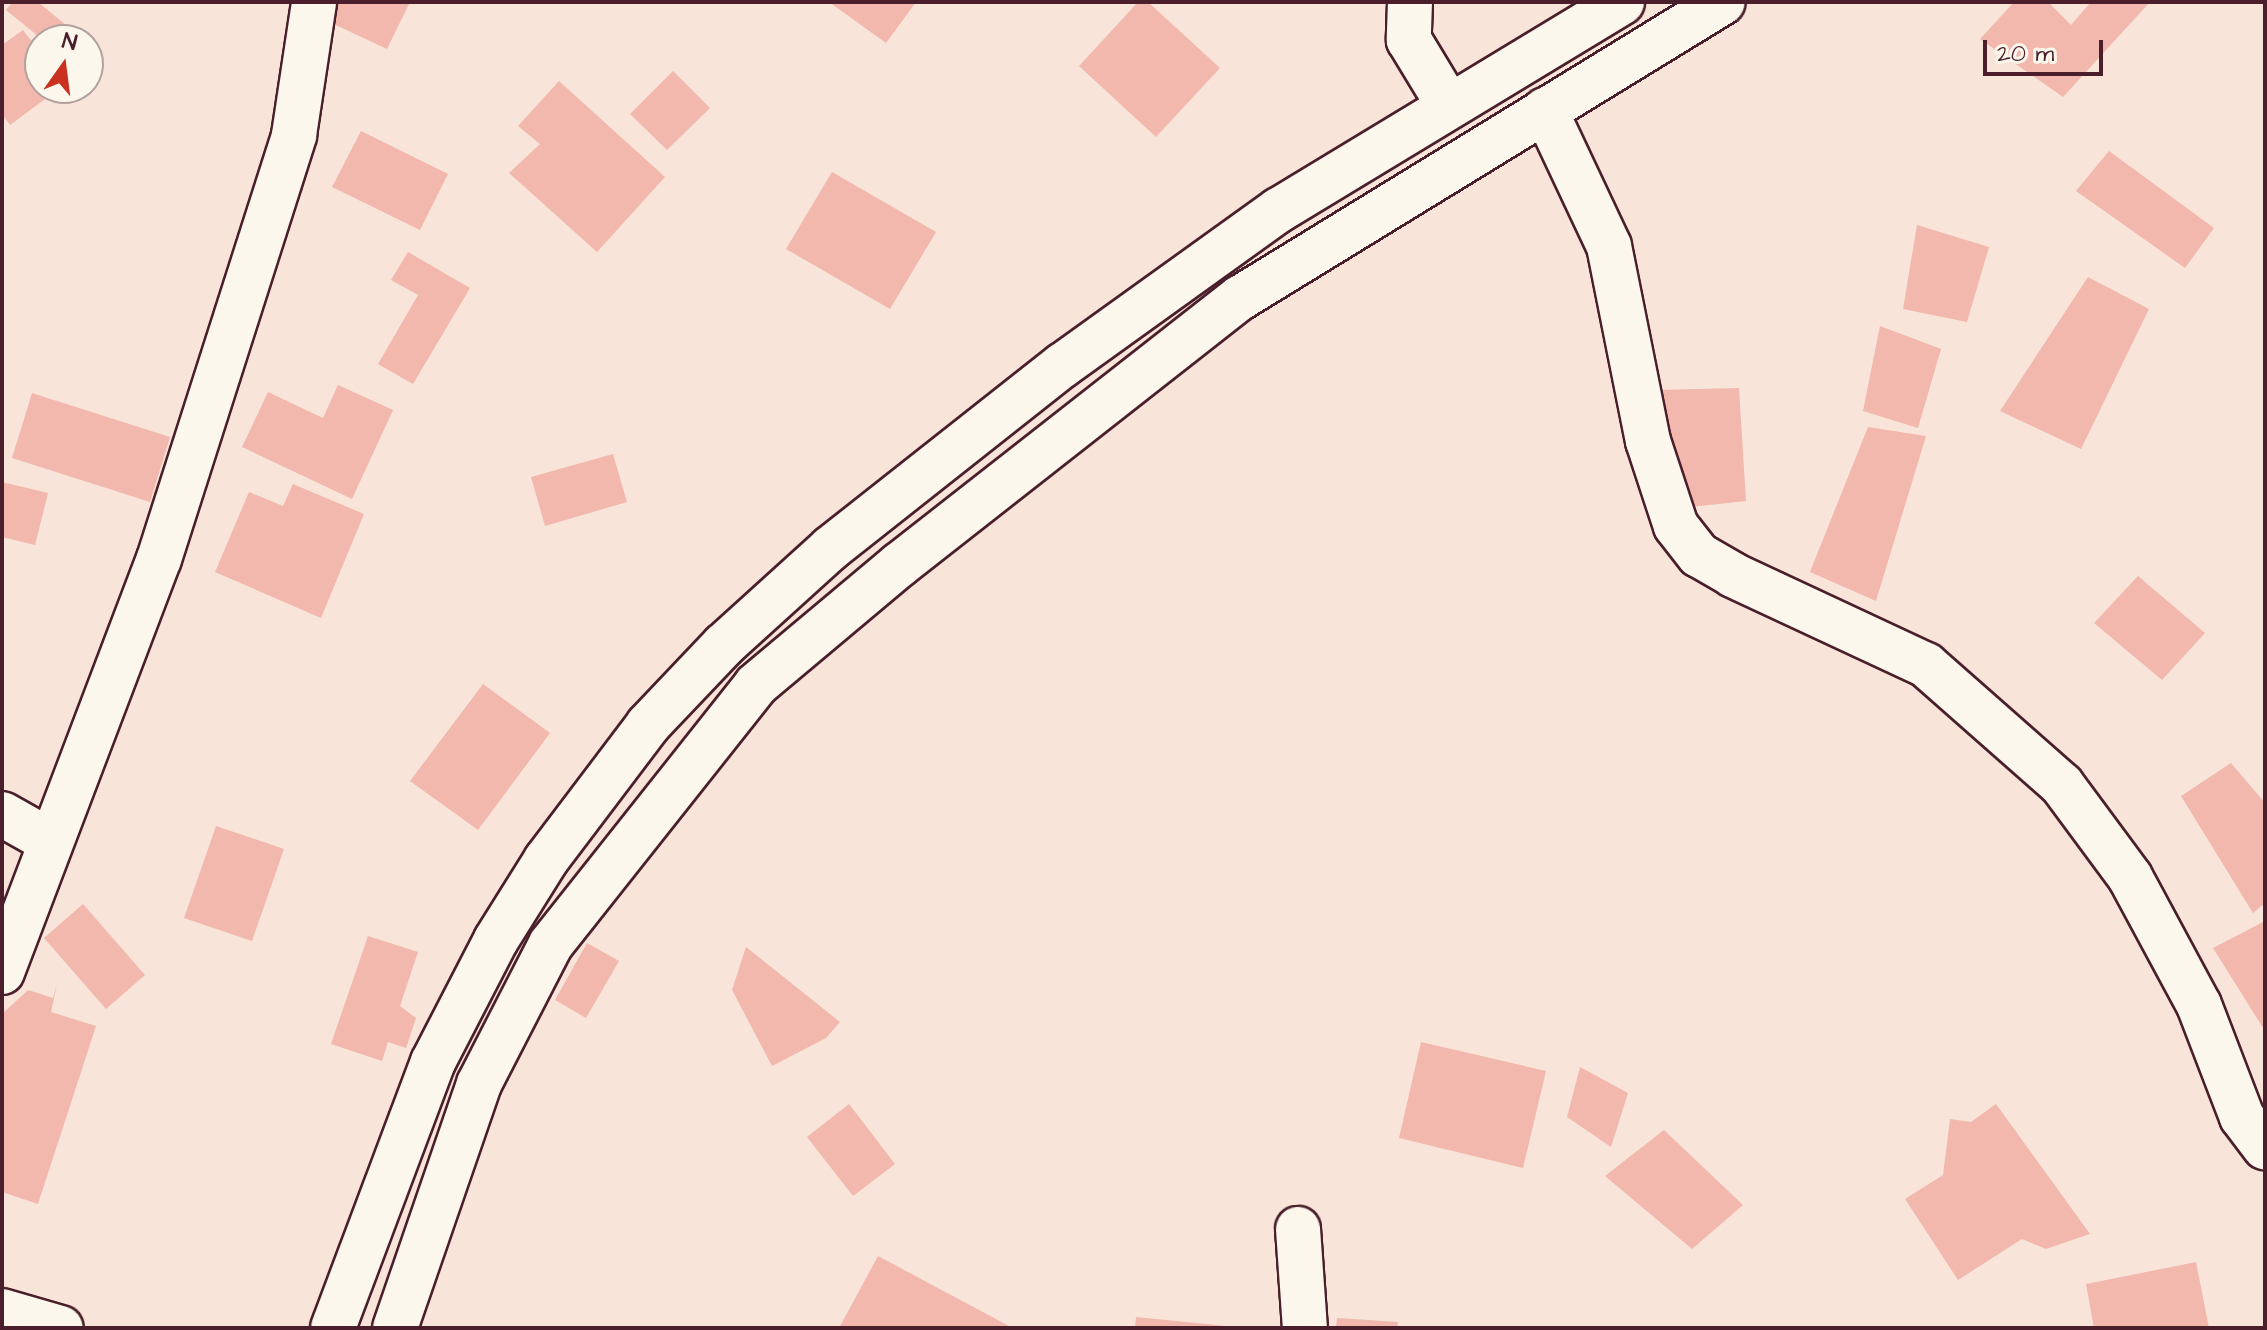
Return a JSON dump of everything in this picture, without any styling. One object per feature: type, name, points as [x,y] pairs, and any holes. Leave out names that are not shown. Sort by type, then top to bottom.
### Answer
[{"type":"street","points":[[1410,2],[1409,40],[1449,106]]},
{"type":"street","points":[[333,1328],[433,1062],[496,940],[546,860],[648,725],[724,645],[831,548],[1063,365],[1279,210],[1622,2]]},
{"type":"street","points":[[395,1328],[479,1084],[551,944],[756,685],[899,565],[1240,298],[1723,2]]},
{"type":"street","points":[[2,972],[159,559],[294,135],[310,5]]},
{"type":"street","points":[[1545,110],[1609,246],[1648,441],[1676,526],[1699,555],[1733,575],[1926,665],[2062,785],[2130,877],[2199,1005],[2242,1117],[2265,1147]]},
{"type":"street","points":[[2,814],[50,841]]},
{"type":"street","points":[[1298,1229],[1305,1328]]},
{"type":"street","points":[[2,1311],[61,1328]]},
{"type":"building","points":[[13,2],[38,2],[65,24],[24,25],[6,10]]},
{"type":"building","points":[[333,2],[410,2],[387,49],[325,20]]},
{"type":"building","points":[[829,2],[916,2],[886,43]]},
{"type":"building","points":[[1138,2],[1148,2],[1220,68],[1156,137],[1079,66]]},
{"type":"building","points":[[2014,2],[2048,2],[2071,25],[2091,2],[2150,2],[2063,97],[1980,39]]},
{"type":"building","points":[[24,31],[24,104],[38,104],[10,125],[2,114],[2,45]]},
{"type":"building","points":[[673,71],[710,108],[667,150],[630,114]]},
{"type":"building","points":[[559,81],[665,177],[597,252],[509,173],[540,144],[518,126]]},
{"type":"building","points":[[361,131],[448,174],[420,230],[332,187]]},
{"type":"building","points":[[2109,151],[2214,228],[2185,268],[2076,191]]},
{"type":"building","points":[[832,172],[936,232],[890,309],[786,249]]},
{"type":"building","points":[[1917,225],[1989,247],[1967,322],[1903,309]]},
{"type":"building","points":[[408,252],[470,288],[413,384],[378,364],[418,295],[391,280]]},
{"type":"building","points":[[2088,277],[2149,309],[2081,449],[2000,411]]},
{"type":"building","points":[[1880,326],[1941,349],[1918,428],[1863,411]]},
{"type":"building","points":[[338,385],[393,410],[352,499],[242,447],[268,392],[323,418]]},
{"type":"building","points":[[1739,388],[1746,501],[1681,508],[1677,454],[1663,453],[1657,390]]},
{"type":"building","points":[[32,393],[170,437],[150,502],[12,458]]},
{"type":"building","points":[[1868,427],[1926,436],[1876,601],[1810,572]]},
{"type":"building","points":[[613,454],[627,502],[545,526],[531,477]]},
{"type":"building","points":[[2,482],[48,493],[35,545],[2,537]]},
{"type":"building","points":[[293,484],[364,514],[321,618],[215,572],[249,492],[283,506]]},
{"type":"building","points":[[2138,576],[2205,633],[2162,680],[2094,623]]},
{"type":"building","points":[[483,684],[550,733],[478,830],[410,781]]},
{"type":"building","points":[[2231,763],[2265,803],[2265,903],[2253,913],[2181,796]]},
{"type":"building","points":[[216,826],[284,849],[252,941],[184,918]]},
{"type":"building","points":[[83,904],[145,975],[106,1009],[44,938]]},
{"type":"building","points":[[2265,921],[2265,1031],[2213,948]]},
{"type":"building","points":[[368,936],[418,952],[400,1006],[416,1018],[406,1048],[388,1042],[382,1061],[331,1044]]},
{"type":"building","points":[[587,943],[619,961],[586,1018],[555,1000]]},
{"type":"building","points":[[746,947],[840,1022],[826,1038],[772,1066],[732,990]]},
{"type":"building","points":[[57,984],[51,1012],[96,1026],[38,1204],[2,1192],[2,1014],[28,990],[53,998]]},
{"type":"building","points":[[1421,1042],[1546,1071],[1523,1168],[1399,1138]]},
{"type":"building","points":[[1580,1067],[1628,1093],[1611,1147],[1567,1117]]},
{"type":"building","points":[[849,1104],[895,1164],[853,1196],[807,1137]]},
{"type":"building","points":[[1996,1104],[2090,1234],[2046,1249],[2022,1239],[1958,1280],[1905,1199],[1943,1175],[1950,1119],[1971,1122]]},
{"type":"building","points":[[1664,1130],[1743,1205],[1692,1249],[1605,1176]]},
{"type":"building","points":[[878,1256],[1009,1326],[1008,1328],[839,1328]]},
{"type":"building","points":[[2196,1262],[2209,1328],[2094,1328],[2086,1284]]},
{"type":"building","points":[[1136,1317],[1226,1326],[1226,1328],[1135,1328]]},
{"type":"building","points":[[1337,1318],[1398,1322],[1397,1328],[1336,1328]]}]
